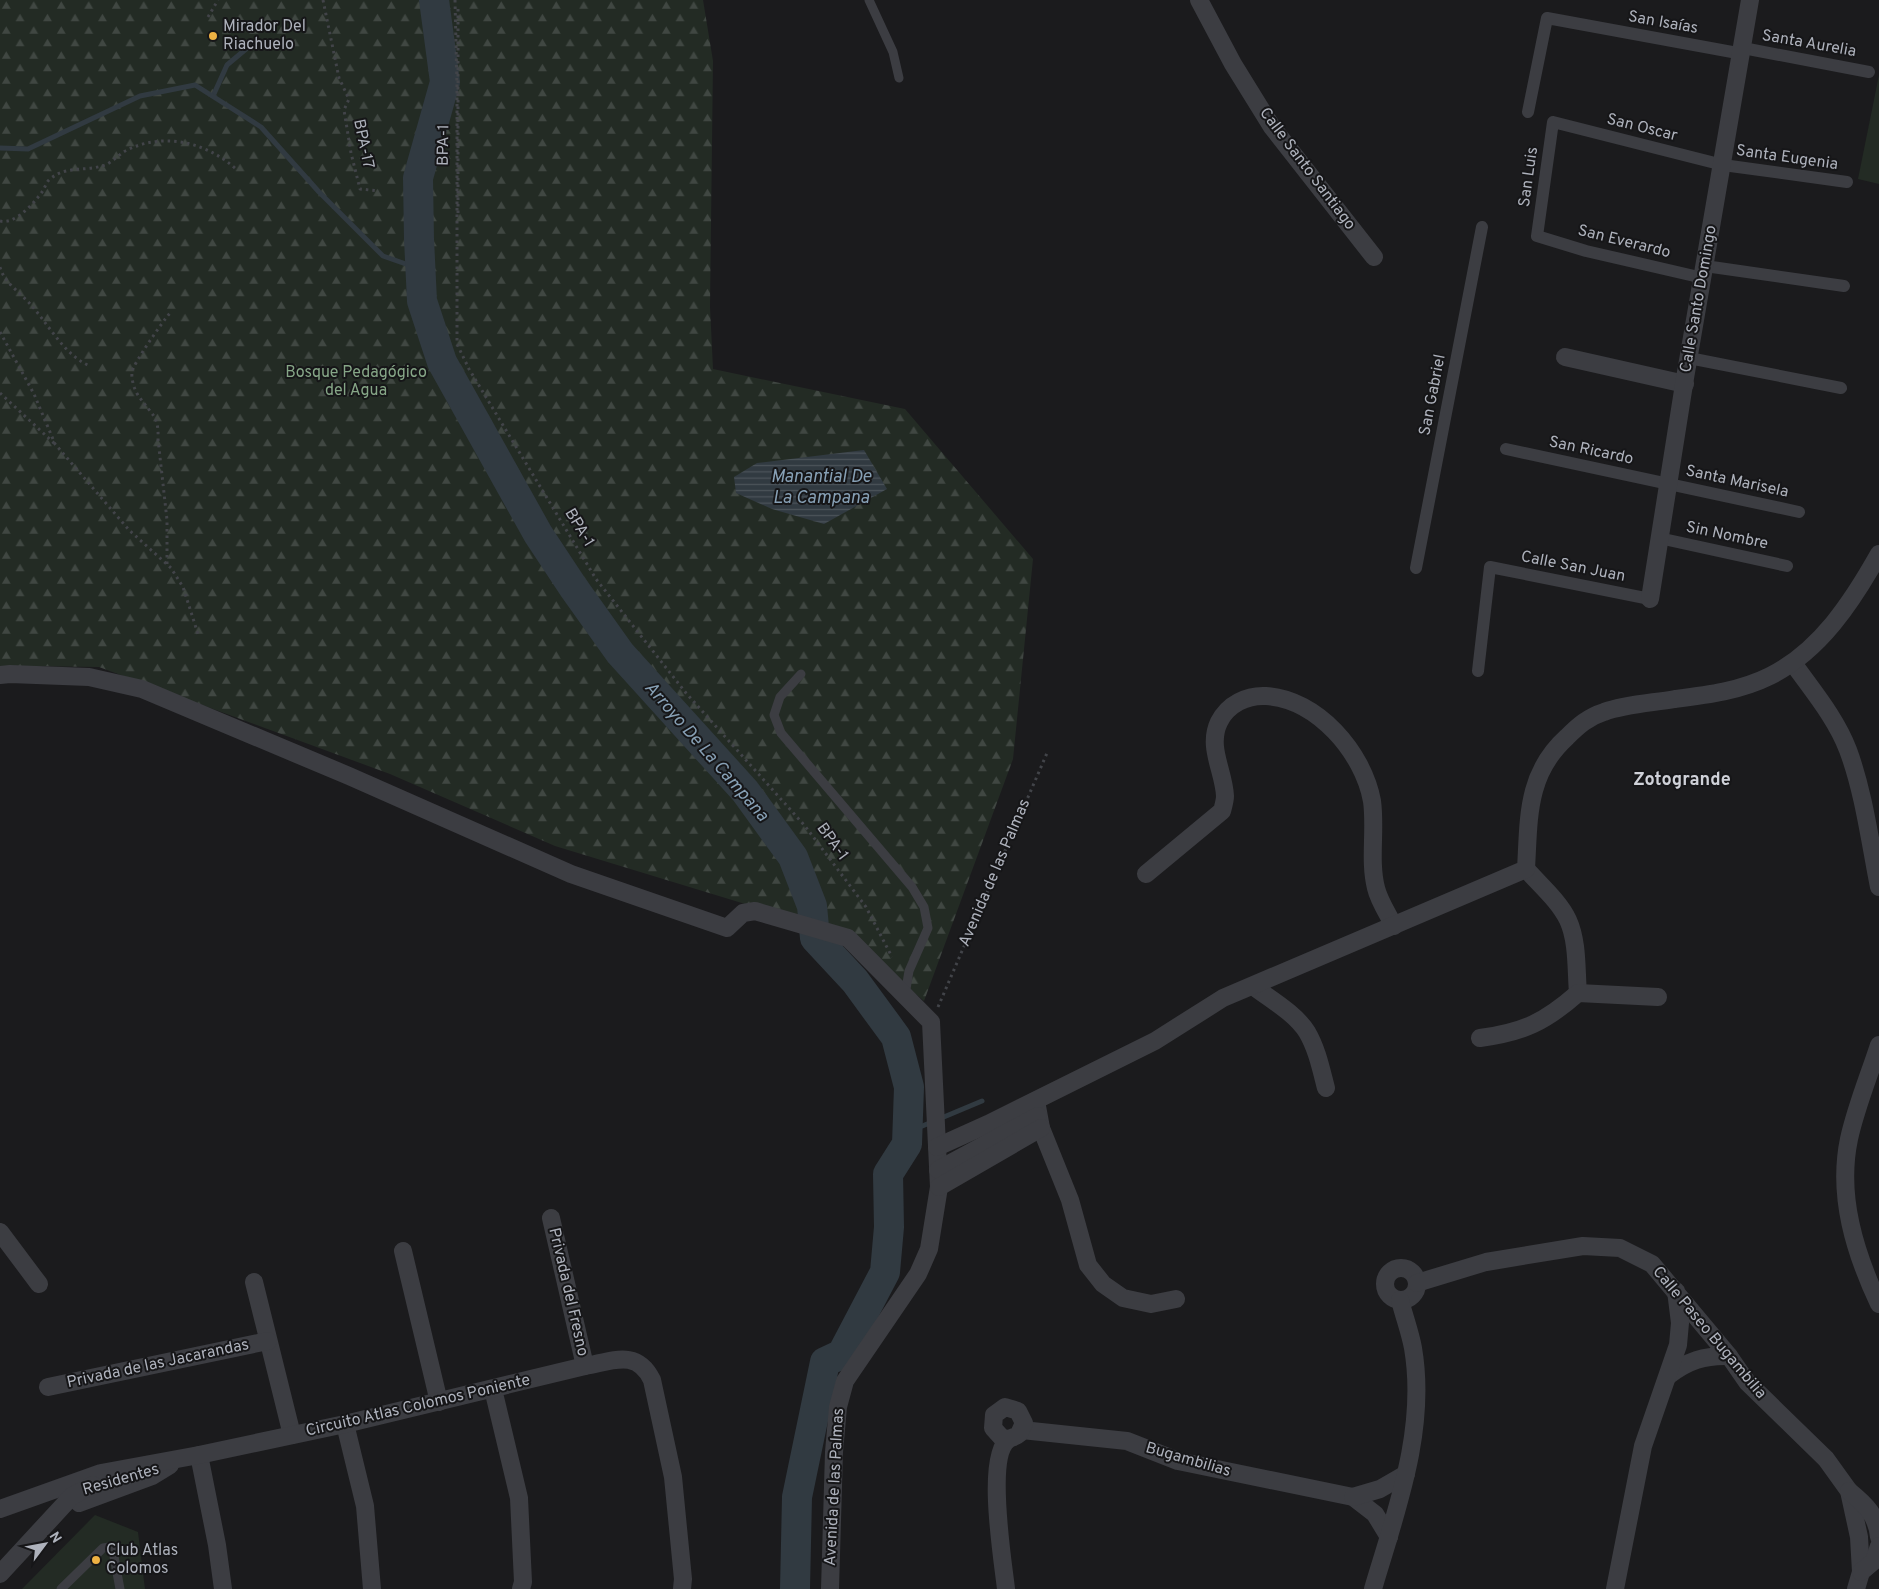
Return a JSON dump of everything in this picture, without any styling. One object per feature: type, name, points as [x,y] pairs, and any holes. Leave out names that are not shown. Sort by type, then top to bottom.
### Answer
[{"type":"street","name":"Calle Santo Santiago","points":[[1199,0],[1233,64],[1272,127],[1374,257]]},
{"type":"street","name":"Calle Santo Domingo","points":[[1650,599],[1684,384],[1743,51],[1750,0]]},
{"type":"street","name":"San Isaías","points":[[1528,112],[1547,18],[1743,51]]},
{"type":"street","name":"Santa Aurelia","points":[[1743,51],[1869,72]]},
{"type":"street","name":"San Oscar","points":[[1553,122],[1723,165]]},
{"type":"street","name":"San Luis","points":[[1537,236],[1553,122]]},
{"type":"street","name":"Santa Eugenia","points":[[1723,165],[1847,182]]},
{"type":"street","name":"San Gabriel","points":[[1416,568],[1482,227]]},
{"type":"street","name":"San Everardo","points":[[1537,236],[1586,251],[1704,272],[1844,286]]},
{"type":"street","points":[[1565,357],[1684,384]]},
{"type":"street","points":[[1689,358],[1841,388]]},
{"type":"street","name":"San Ricardo","points":[[1506,449],[1668,484]]},
{"type":"street","name":"Santa Marisela","points":[[1668,484],[1799,512]]},
{"type":"street","name":"Sin Nombre","points":[[1660,538],[1787,566]]},
{"type":"street","points":[[1578,993],[1573,939],[1569,921],[1560,907],[1526,869],[1528,823],[1537,778],[1549,754],[1584,721],[1605,711],[1738,689],[1770,676],[1793,663],[1821,638],[1841,614],[1879,554]]},
{"type":"street","name":"Calle San Juan","points":[[1478,671],[1490,567],[1650,599]]},
{"type":"street","points":[[1793,663],[1832,720],[1848,749],[1858,786],[1879,887]]},
{"type":"street","points":[[0,675],[89,677],[142,689],[349,776],[571,874],[727,928],[743,913],[755,911],[848,938],[905,995]]},
{"type":"street","points":[[1146,874],[1222,811],[1225,797],[1214,744],[1219,722],[1232,705],[1254,696],[1280,697],[1306,709],[1330,727],[1348,747],[1364,774],[1372,802],[1372,867],[1375,882],[1394,926]]},
{"type":"street","points":[[938,1179],[1223,998],[1526,869]]},
{"type":"street","points":[[1253,986],[1306,1030],[1315,1048],[1326,1088]]},
{"type":"street","points":[[1480,1038],[1502,1035],[1532,1026],[1554,1014],[1578,993],[1658,997]]},
{"type":"street","name":"Avenida de las Palmas","points":[[830,1589],[834,1452],[838,1407],[845,1381],[918,1274],[929,1249],[938,1179],[931,1022],[905,995]]},
{"type":"street","points":[[1879,1045],[1849,1139],[1845,1172],[1849,1223],[1864,1273],[1879,1304]]},
{"type":"street","points":[[936,1140],[1038,1115]]},
{"type":"street","points":[[1038,1115],[1070,1200],[1088,1265],[1103,1284],[1123,1298],[1151,1304],[1176,1299]]},
{"type":"street","name":"Privada del Fresno","points":[[550,1218],[585,1366]]},
{"type":"street","points":[[0,1232],[39,1284]]},
{"type":"street","name":"Calle Paseo Bugambilia","points":[[1417,1283],[1486,1262],[1582,1246],[1620,1248],[1652,1264],[1729,1356],[1747,1382],[1826,1459],[1849,1491],[1866,1505],[1875,1517],[1879,1537]]},
{"type":"street","points":[[403,1251],[439,1402]]},
{"type":"street","points":[[1373,1589],[1400,1504],[1413,1439],[1416,1396],[1413,1348],[1400,1300],[1389,1294],[1385,1282],[1392,1270],[1405,1268],[1415,1277],[1417,1283],[1412,1295],[1400,1300]]},
{"type":"street","points":[[254,1282],[292,1435]]},
{"type":"street","points":[[1615,1589],[1643,1446],[1668,1376],[1680,1334],[1676,1291]]},
{"type":"street","name":"Privada de las Jacarandas","points":[[48,1387],[268,1341]]},
{"type":"street","points":[[1668,1376],[1688,1362],[1716,1356],[1729,1356]]},
{"type":"street","name":"Circuito Atlas Colomos Poniente","points":[[199,1455],[345,1424],[585,1366],[624,1359],[637,1360],[646,1368],[652,1380],[673,1477],[683,1579],[682,1589]]},
{"type":"street","points":[[492,1389],[519,1498],[523,1582],[521,1589]]},
{"type":"street","points":[[345,1424],[365,1506],[372,1589]]},
{"type":"street","name":"Bugambilias","points":[[1006,1589],[995,1477],[1000,1455],[1015,1434],[1127,1441],[1178,1460],[1353,1497],[1375,1514],[1389,1537]]},
{"type":"street","points":[[0,1510],[101,1472],[199,1455],[217,1545],[223,1589]]},
{"type":"street","name":"Residentes","points":[[0,1573],[72,1496],[82,1489],[170,1466],[199,1455]]},
{"type":"street","name":"Bugambilias","points":[[1353,1497],[1380,1489],[1406,1474]]},
{"type":"street","points":[[0,1573],[54,1502],[72,1483]]},
{"type":"street","name":"Calle Paseo Bugambilia","points":[[1849,1491],[1860,1536],[1858,1581]]},
{"type":"street","name":"Calle Paseo Bugambilia","points":[[1858,1581],[1874,1561],[1879,1546]]},
{"type":"lane","points":[[869,0],[893,52],[899,78]]},
{"type":"lane","points":[[800,674],[780,697],[774,715],[781,733],[912,887],[924,907],[928,928],[909,971],[905,995]]},
{"type":"lane","points":[[61,1589],[103,1548],[109,1548],[113,1551],[120,1589]]},
{"type":"path","points":[[208,17],[218,0]]},
{"type":"path","name":"BPA-17","points":[[323,0],[339,78],[349,99],[344,110],[351,153],[360,189],[379,190]]},
{"type":"path","name":"BPA-1","points":[[456,0],[455,330],[457,344],[469,369],[596,579],[686,693],[805,826],[866,907],[894,959]]},
{"type":"path","points":[[0,221],[5,222],[19,215],[43,191],[48,180],[64,170],[105,165],[126,150],[150,141],[175,140],[205,149],[222,156],[236,170]]},
{"type":"path","points":[[0,267],[2,276],[32,306],[49,329],[82,363],[90,366]]},
{"type":"path","points":[[166,564],[167,520],[159,446],[159,425],[155,414],[138,396],[133,383],[132,371],[157,328],[170,312]]},
{"type":"path","points":[[0,332],[34,394],[55,444]]},
{"type":"path","points":[[0,393],[55,444],[130,530],[166,564],[183,587],[198,634]]},
{"type":"path","name":"Avenida de las Palmas","points":[[943,994],[1047,752]]},
{"type":"green space","name":"Bosque Pedagógico del Agua","points":[[0,0],[703,0],[713,61],[710,307],[713,369],[905,409],[1033,559],[1013,759],[924,1001],[847,935],[555,846],[390,774],[99,667],[27,666],[0,669]]},
{"type":"green space","points":[[1879,75],[1879,184],[1858,179]]},
{"type":"green space","name":"Club Atlas Colomos","points":[[95,1515],[138,1532],[145,1589],[22,1589]]},
{"type":"water","name":"Manantial De La Campana","points":[[864,450],[887,489],[824,524],[772,509],[736,493],[734,477],[757,463]]},
{"type":"waterway","name":"Arroyo De La Campana","points":[[434,0],[445,82],[418,178],[419,239],[422,301],[442,362],[538,534],[573,587],[620,653],[745,791],[793,857],[812,906],[815,938],[855,981],[896,1037],[909,1087],[907,1144],[888,1174],[889,1227],[885,1272],[842,1354],[825,1362],[797,1497],[795,1589]]},
{"type":"waterway","points":[[213,96],[227,65],[252,44]]},
{"type":"waterway","points":[[0,148],[28,149],[140,96],[195,85],[261,127],[319,192],[383,256],[420,269]]},
{"type":"waterway","points":[[908,1132],[982,1101]]},
{"type":"place","name":"Mirador Del Riachuelo","points":[[213,36]]},
{"type":"place","name":"Club Atlas Colomos","points":[[96,1560]]},
{"type":"district","name":"Zotogrande","points":[[1682,780]]}]
